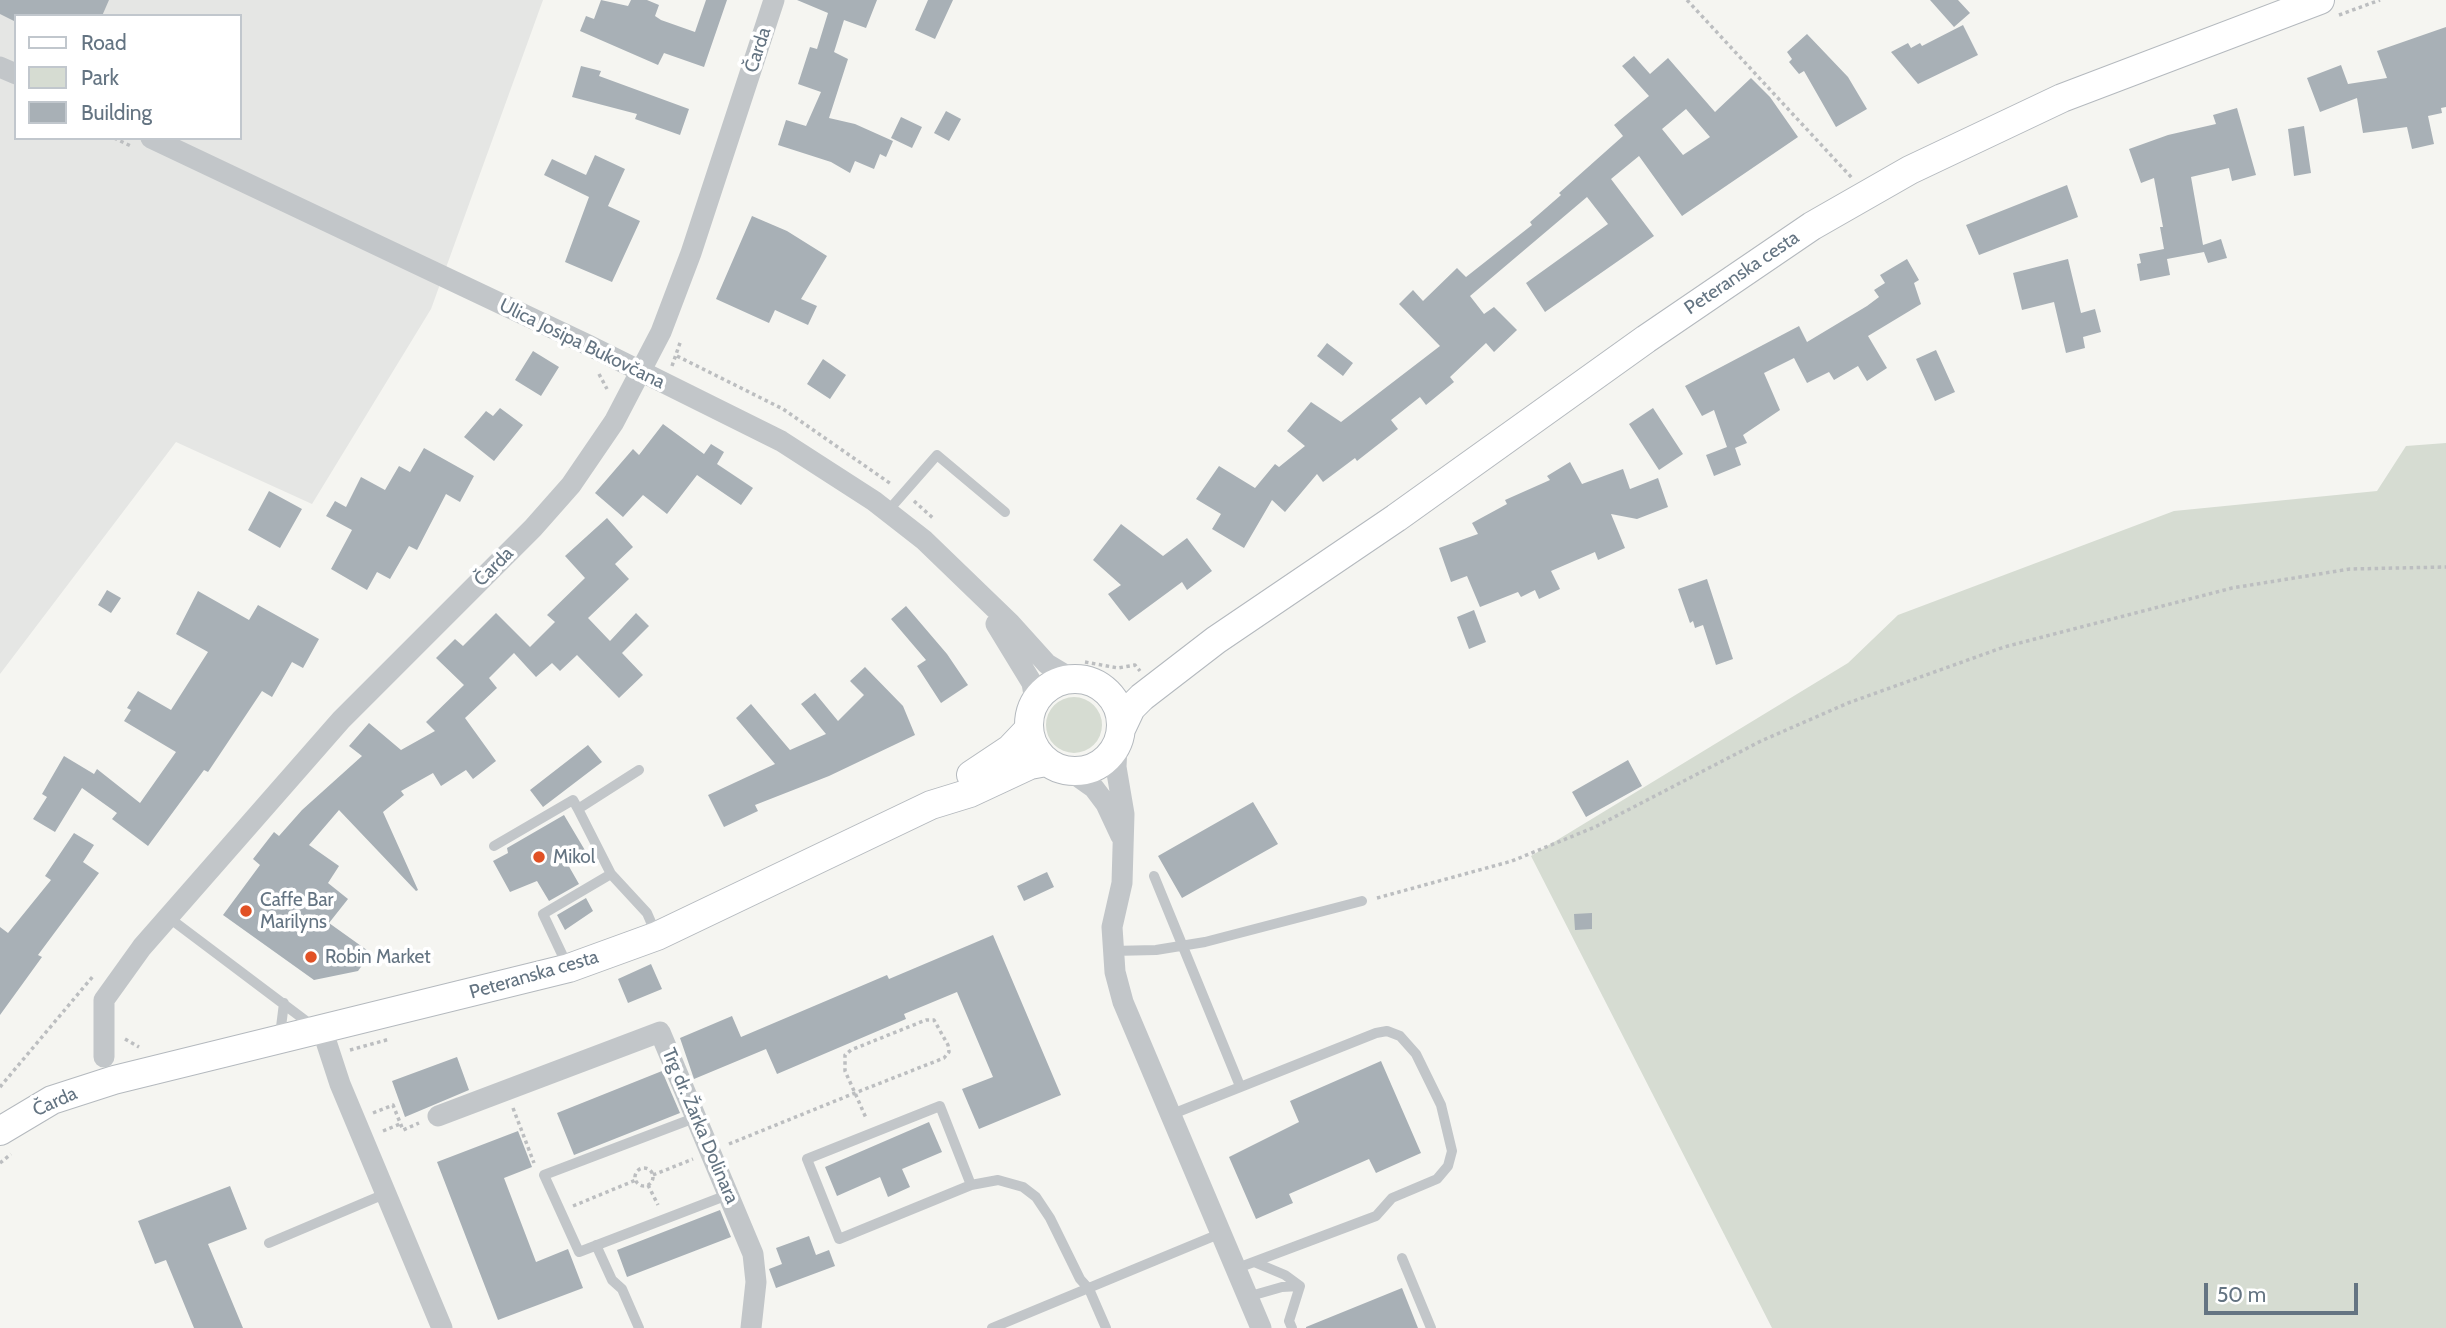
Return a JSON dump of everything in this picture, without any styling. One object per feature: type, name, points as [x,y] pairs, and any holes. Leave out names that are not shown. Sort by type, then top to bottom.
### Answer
[{"type":"main road","name":"Peteranska cesta","points":[[1119,736],[1131,708],[1216,640],[1396,518],[1745,271],[1866,194],[1958,145],[2062,98],[2320,0]]},
{"type":"main road","name":"Peteranska cesta","points":[[1084,681],[1116,684],[1143,675],[1216,640]]},
{"type":"main road","points":[[1084,681],[1115,702],[1119,736],[1097,766],[1058,767],[1032,743],[1028,729],[1035,701],[1051,686],[1084,681]]},
{"type":"main road","name":"Peteranska cesta","points":[[931,805],[995,760],[1028,729]]},
{"type":"main road","name":"Peteranska cesta","points":[[109,1068],[279,1039],[569,968],[657,936],[931,805],[970,793],[1030,765],[1058,767]]},
{"type":"main road","name":"Čarda","points":[[10,1140],[52,1100],[109,1068]]},
{"type":"street","name":"Čarda","points":[[109,1068],[104,1000],[168,917],[341,720],[533,528],[571,485],[619,413],[661,332],[691,253],[774,0]]},
{"type":"street","name":"Ulica Josipa Bukovčana","points":[[155,140],[602,351],[640,373],[781,441],[924,540],[1010,623],[1047,664],[1084,681]]},
{"type":"street","name":"Ulica Josipa Bukovčana","points":[[982,598],[1020,659],[1032,683],[1035,701]]},
{"type":"street","points":[[1119,736],[1116,767],[1124,814],[1124,841],[1122,883],[1112,927],[1112,951],[1124,1002],[1219,1234],[1244,1266],[1247,1297],[1261,1328]]},
{"type":"street","points":[[1058,767],[1094,788],[1106,804],[1124,841]]},
{"type":"street","points":[[319,1029],[442,1328]]},
{"type":"street","name":"Trg dr. Žarka Dolinara","points":[[438,1116],[660,1032],[753,1254],[756,1282],[751,1328]]},
{"type":"lane","points":[[887,512],[937,455],[1005,512]]},
{"type":"lane","points":[[578,809],[639,769]]},
{"type":"lane","points":[[494,846],[573,800],[611,874],[647,913],[657,936]]},
{"type":"lane","points":[[569,968],[543,914],[611,874]]},
{"type":"lane","points":[[1154,876],[1240,1086]]},
{"type":"lane","points":[[1112,951],[1184,946],[1362,901]]},
{"type":"lane","points":[[168,917],[319,1029]]},
{"type":"lane","points":[[279,1039],[284,1003]]},
{"type":"lane","points":[[1170,1115],[1376,1033],[1387,1031],[1400,1036],[1416,1054],[1441,1105],[1452,1143],[1444,1172],[1427,1184],[1392,1198],[1376,1216],[1244,1266]]},
{"type":"lane","points":[[971,1185],[940,1106],[807,1159],[839,1239],[971,1185],[998,1180],[1012,1182],[1036,1197],[1080,1279],[1089,1289],[1106,1328]]},
{"type":"lane","points":[[697,1117],[544,1175],[579,1252],[730,1194]]},
{"type":"lane","points":[[269,1243],[387,1193]]},
{"type":"lane","points":[[992,1328],[1219,1234]]},
{"type":"lane","points":[[596,1245],[612,1280],[622,1289],[639,1328]]},
{"type":"lane","points":[[1402,1258],[1431,1328]]},
{"type":"lane","points":[[1244,1266],[1285,1275],[1300,1286]]},
{"type":"lane","points":[[1247,1297],[1282,1287],[1300,1286]]},
{"type":"lane","points":[[1292,1328],[1289,1321],[1300,1286]]},
{"type":"path","points":[[1687,0],[1866,194]]},
{"type":"path","points":[[602,351],[592,370],[599,374],[607,387],[607,405],[619,413]]},
{"type":"path","points":[[664,384],[677,356]]},
{"type":"path","points":[[1362,901],[1524,857],[1595,827],[1761,741],[1848,704],[2004,646],[2232,588],[2350,569],[2446,567]]},
{"type":"path","points":[[0,1087],[102,966]]},
{"type":"path","points":[[648,1185],[653,1175],[855,1093],[944,1058],[949,1052],[948,1045],[939,1025],[926,1020],[851,1050],[843,1062],[855,1093],[873,1133]]},
{"type":"path","points":[[121,1030],[125,1040],[143,1048]]},
{"type":"path","points":[[505,1090],[536,1167],[544,1175]]},
{"type":"path","points":[[356,1119],[393,1105],[403,1130],[438,1116]]},
{"type":"path","points":[[0,1163],[10,1140]]},
{"type":"path","points":[[648,1185],[640,1185],[636,1180],[636,1173],[642,1168],[648,1168],[653,1175]]},
{"type":"path","points":[[561,1211],[636,1180]]},
{"type":"path","points":[[648,1185],[664,1219]]},
{"type":"shaded area","points":[[0,0],[543,0],[431,309],[312,504],[176,442],[0,674]]},
{"type":"green space","points":[[2446,443],[2446,1328],[1772,1328],[1531,856],[1848,663],[1898,615],[2174,511],[2377,491],[2406,446]]},
{"type":"green space","points":[[1069,697],[1079,697],[1094,705],[1100,714],[1100,736],[1094,745],[1079,753],[1069,753],[1051,741],[1046,730],[1046,720],[1058,702]]},
{"type":"building","points":[[0,0],[109,0],[103,14],[14,14],[14,21],[0,14]]},
{"type":"building","points":[[601,0],[628,6],[631,0],[647,0],[659,5],[655,16],[661,20],[695,32],[706,0],[727,0],[704,67],[664,53],[658,65],[580,31],[586,16],[594,19]]},
{"type":"building","points":[[797,0],[877,0],[866,28],[844,20],[834,52],[848,59],[829,118],[855,124],[893,141],[886,157],[880,154],[874,169],[855,161],[850,173],[831,162],[778,145],[786,120],[806,126],[821,92],[798,84],[810,47],[817,49],[828,13]]},
{"type":"building","points":[[928,0],[953,0],[935,39],[915,30]]},
{"type":"building","points":[[1930,0],[1958,0],[1970,13],[1954,27]]},
{"type":"building","points":[[1963,25],[1978,55],[1918,84],[1891,52],[1908,43],[1911,48],[1920,43],[1922,46]]},
{"type":"building","points":[[2446,27],[2446,107],[2441,108],[2442,113],[2428,116],[2434,144],[2412,149],[2407,127],[2363,133],[2357,98],[2320,112],[2307,78],[2341,65],[2348,84],[2387,78],[2377,51]]},
{"type":"building","points":[[1807,34],[1848,77],[1867,109],[1836,127],[1804,71],[1799,74],[1789,62],[1792,59],[1787,52]]},
{"type":"building","points":[[1634,56],[1650,74],[1668,58],[1715,112],[1751,78],[1770,97],[1798,137],[1682,216],[1639,156],[1611,179],[1654,236],[1545,312],[1526,283],[1608,224],[1587,197],[1470,296],[1484,314],[1494,307],[1517,330],[1494,352],[1486,343],[1450,377],[1454,382],[1426,405],[1420,397],[1391,420],[1398,429],[1357,461],[1355,458],[1323,482],[1317,474],[1285,512],[1272,500],[1244,548],[1212,529],[1221,514],[1196,499],[1219,466],[1255,488],[1275,464],[1279,467],[1305,446],[1287,431],[1311,402],[1341,422],[1440,346],[1399,304],[1413,290],[1423,301],[1457,268],[1466,277],[1532,225],[1530,222],[1561,195],[1559,193],[1623,136],[1614,125],[1649,96],[1622,66]],"holes":[[[1686,109],[1710,137],[1683,155],[1662,129]]]},
{"type":"building","points":[[581,66],[601,71],[599,76],[689,109],[680,135],[635,119],[637,114],[572,97]]},
{"type":"building","points":[[2237,108],[2256,175],[2232,181],[2229,168],[2191,177],[2203,245],[2221,239],[2227,258],[2208,263],[2204,252],[2167,259],[2170,275],[2140,281],[2137,264],[2141,263],[2139,254],[2164,249],[2160,227],[2163,227],[2154,178],[2141,183],[2129,149],[2168,135],[2216,124],[2213,115]]},
{"type":"building","points":[[946,111],[961,119],[949,141],[934,133]]},
{"type":"building","points":[[901,117],[922,127],[912,148],[891,138]]},
{"type":"building","points":[[2304,126],[2311,173],[2294,176],[2288,129]]},
{"type":"building","points":[[595,155],[625,169],[608,206],[640,221],[612,282],[565,262],[589,197],[544,175],[552,159],[586,175]]},
{"type":"building","points":[[2067,185],[2078,217],[1979,255],[1966,225]]},
{"type":"building","points":[[752,216],[787,231],[827,256],[801,299],[817,306],[808,325],[775,310],[769,323],[716,299]]},
{"type":"building","points":[[1907,259],[1919,280],[1914,283],[1921,304],[1868,336],[1887,368],[1867,381],[1858,366],[1834,380],[1829,372],[1807,383],[1794,358],[1764,373],[1780,410],[1743,435],[1747,443],[1735,448],[1741,465],[1714,476],[1706,455],[1727,447],[1714,410],[1702,416],[1685,386],[1799,326],[1807,342],[1879,297],[1874,290],[1885,283],[1880,275]]},
{"type":"building","points":[[2068,259],[2081,313],[2095,309],[2101,332],[2083,337],[2085,348],[2066,353],[2054,302],[2022,310],[2013,273]]},
{"type":"building","points":[[1327,343],[1353,363],[1343,376],[1317,356]]},
{"type":"building","points":[[1936,350],[1955,392],[1935,401],[1916,359]]},
{"type":"building","points":[[533,351],[559,367],[541,396],[515,380]]},
{"type":"building","points":[[823,359],[846,375],[830,399],[807,384]]},
{"type":"building","points":[[500,408],[523,425],[494,461],[464,437],[486,411],[493,416]]},
{"type":"building","points":[[1653,408],[1683,454],[1659,470],[1629,424]]},
{"type":"building","points":[[663,424],[704,454],[711,444],[724,452],[717,464],[753,488],[741,505],[697,475],[667,514],[643,495],[623,517],[595,493],[633,449],[639,455]]},
{"type":"building","points":[[424,448],[474,476],[460,502],[446,494],[417,550],[409,546],[390,579],[377,572],[367,590],[331,569],[352,530],[326,516],[335,501],[346,507],[361,477],[385,490],[399,466],[410,472]]},
{"type":"building","points":[[1570,462],[1582,484],[1623,469],[1630,489],[1658,478],[1668,507],[1637,519],[1611,514],[1625,548],[1598,560],[1595,552],[1551,571],[1560,589],[1539,599],[1535,590],[1521,597],[1518,592],[1480,607],[1467,576],[1451,582],[1439,548],[1478,534],[1472,523],[1507,504],[1505,500],[1550,480],[1547,476]]},
{"type":"building","points":[[269,491],[302,509],[280,548],[248,530]]},
{"type":"building","points":[[607,518],[633,547],[615,564],[629,579],[588,618],[610,641],[636,613],[649,626],[622,653],[643,675],[619,698],[577,655],[560,671],[552,663],[536,677],[514,653],[489,678],[497,688],[465,718],[496,761],[473,779],[466,770],[441,786],[433,773],[401,791],[404,795],[383,812],[418,890],[416,891],[339,810],[309,845],[339,866],[328,883],[348,899],[329,923],[371,953],[358,971],[314,980],[223,915],[260,865],[253,859],[274,832],[279,836],[302,810],[362,756],[349,746],[369,723],[401,750],[435,731],[426,722],[464,685],[436,658],[455,639],[463,646],[496,613],[530,647],[555,622],[547,615],[585,578],[565,556]]},
{"type":"building","points":[[1121,524],[1163,556],[1187,538],[1212,571],[1187,590],[1182,582],[1129,621],[1108,594],[1121,585],[1093,560]]},
{"type":"building","points":[[1707,579],[1733,659],[1716,665],[1703,625],[1695,628],[1693,621],[1690,623],[1678,589]]},
{"type":"building","points":[[107,590],[121,598],[111,613],[98,605]]},
{"type":"building","points":[[198,591],[249,620],[258,605],[319,639],[303,668],[292,662],[272,697],[262,691],[208,772],[204,770],[148,846],[112,819],[117,813],[82,788],[55,832],[33,819],[47,797],[42,794],[64,756],[94,774],[97,769],[140,803],[176,752],[124,721],[131,710],[127,708],[138,691],[171,710],[208,652],[176,634]]},
{"type":"building","points":[[906,606],[947,654],[968,685],[941,703],[917,666],[926,660],[891,619]]},
{"type":"building","points":[[1474,610],[1486,642],[1469,649],[1457,617]]},
{"type":"building","points":[[865,667],[903,706],[915,735],[829,776],[755,805],[758,811],[724,827],[708,795],[775,764],[736,718],[751,704],[790,750],[826,734],[801,704],[815,693],[838,721],[864,695],[850,681]]},
{"type":"building","points":[[588,745],[602,762],[543,807],[530,790]]},
{"type":"building","points":[[1628,760],[1642,786],[1586,817],[1572,792]]},
{"type":"building","points":[[1253,802],[1278,844],[1182,898],[1158,856]]},
{"type":"building","name":"Mikol","points":[[564,815],[586,852],[567,863],[579,884],[549,901],[537,881],[510,892],[493,861],[508,853],[507,848]]},
{"type":"building","points":[[74,833],[94,845],[83,862],[99,873],[38,955],[42,957],[0,1015],[0,927],[8,933],[51,880],[45,876]]},
{"type":"building","points":[[1047,872],[1054,887],[1024,901],[1017,886]]},
{"type":"building","points":[[586,898],[593,911],[565,930],[557,915]]},
{"type":"building","points":[[1592,913],[1592,929],[1575,930],[1574,914]]},
{"type":"building","points":[[993,935],[1061,1095],[979,1129],[962,1089],[993,1077],[957,992],[904,1014],[906,1019],[777,1074],[766,1049],[694,1079],[680,1038],[732,1016],[741,1037],[887,975],[889,979]]},
{"type":"building","points":[[651,964],[662,989],[628,1003],[618,979]]},
{"type":"building","points":[[457,1057],[469,1090],[405,1117],[392,1081]]},
{"type":"building","points":[[1381,1061],[1421,1153],[1376,1173],[1369,1159],[1289,1194],[1293,1203],[1256,1219],[1229,1157],[1299,1122],[1290,1101]]},
{"type":"building","points":[[662,1071],[680,1113],[574,1155],[557,1113]]},
{"type":"building","points":[[929,1122],[942,1152],[902,1169],[910,1187],[888,1197],[880,1177],[837,1196],[825,1167]]},
{"type":"building","points":[[518,1131],[532,1167],[504,1178],[536,1262],[568,1249],[583,1288],[498,1320],[437,1162]]},
{"type":"building","points":[[230,1186],[247,1229],[208,1244],[243,1328],[194,1328],[166,1260],[155,1264],[138,1221]]},
{"type":"building","points":[[720,1210],[731,1237],[627,1277],[617,1250]]},
{"type":"building","points":[[809,1236],[816,1255],[829,1250],[835,1266],[776,1288],[769,1269],[782,1264],[776,1248]]},
{"type":"building","points":[[1402,1288],[1418,1328],[1306,1328],[1306,1327]]},
{"type":"place","name":"Mikol","points":[[539,857]]},
{"type":"place","name":"Caffe Bar Marilyns","points":[[246,911]]},
{"type":"place","name":"Robin Market","points":[[311,957]]}]
